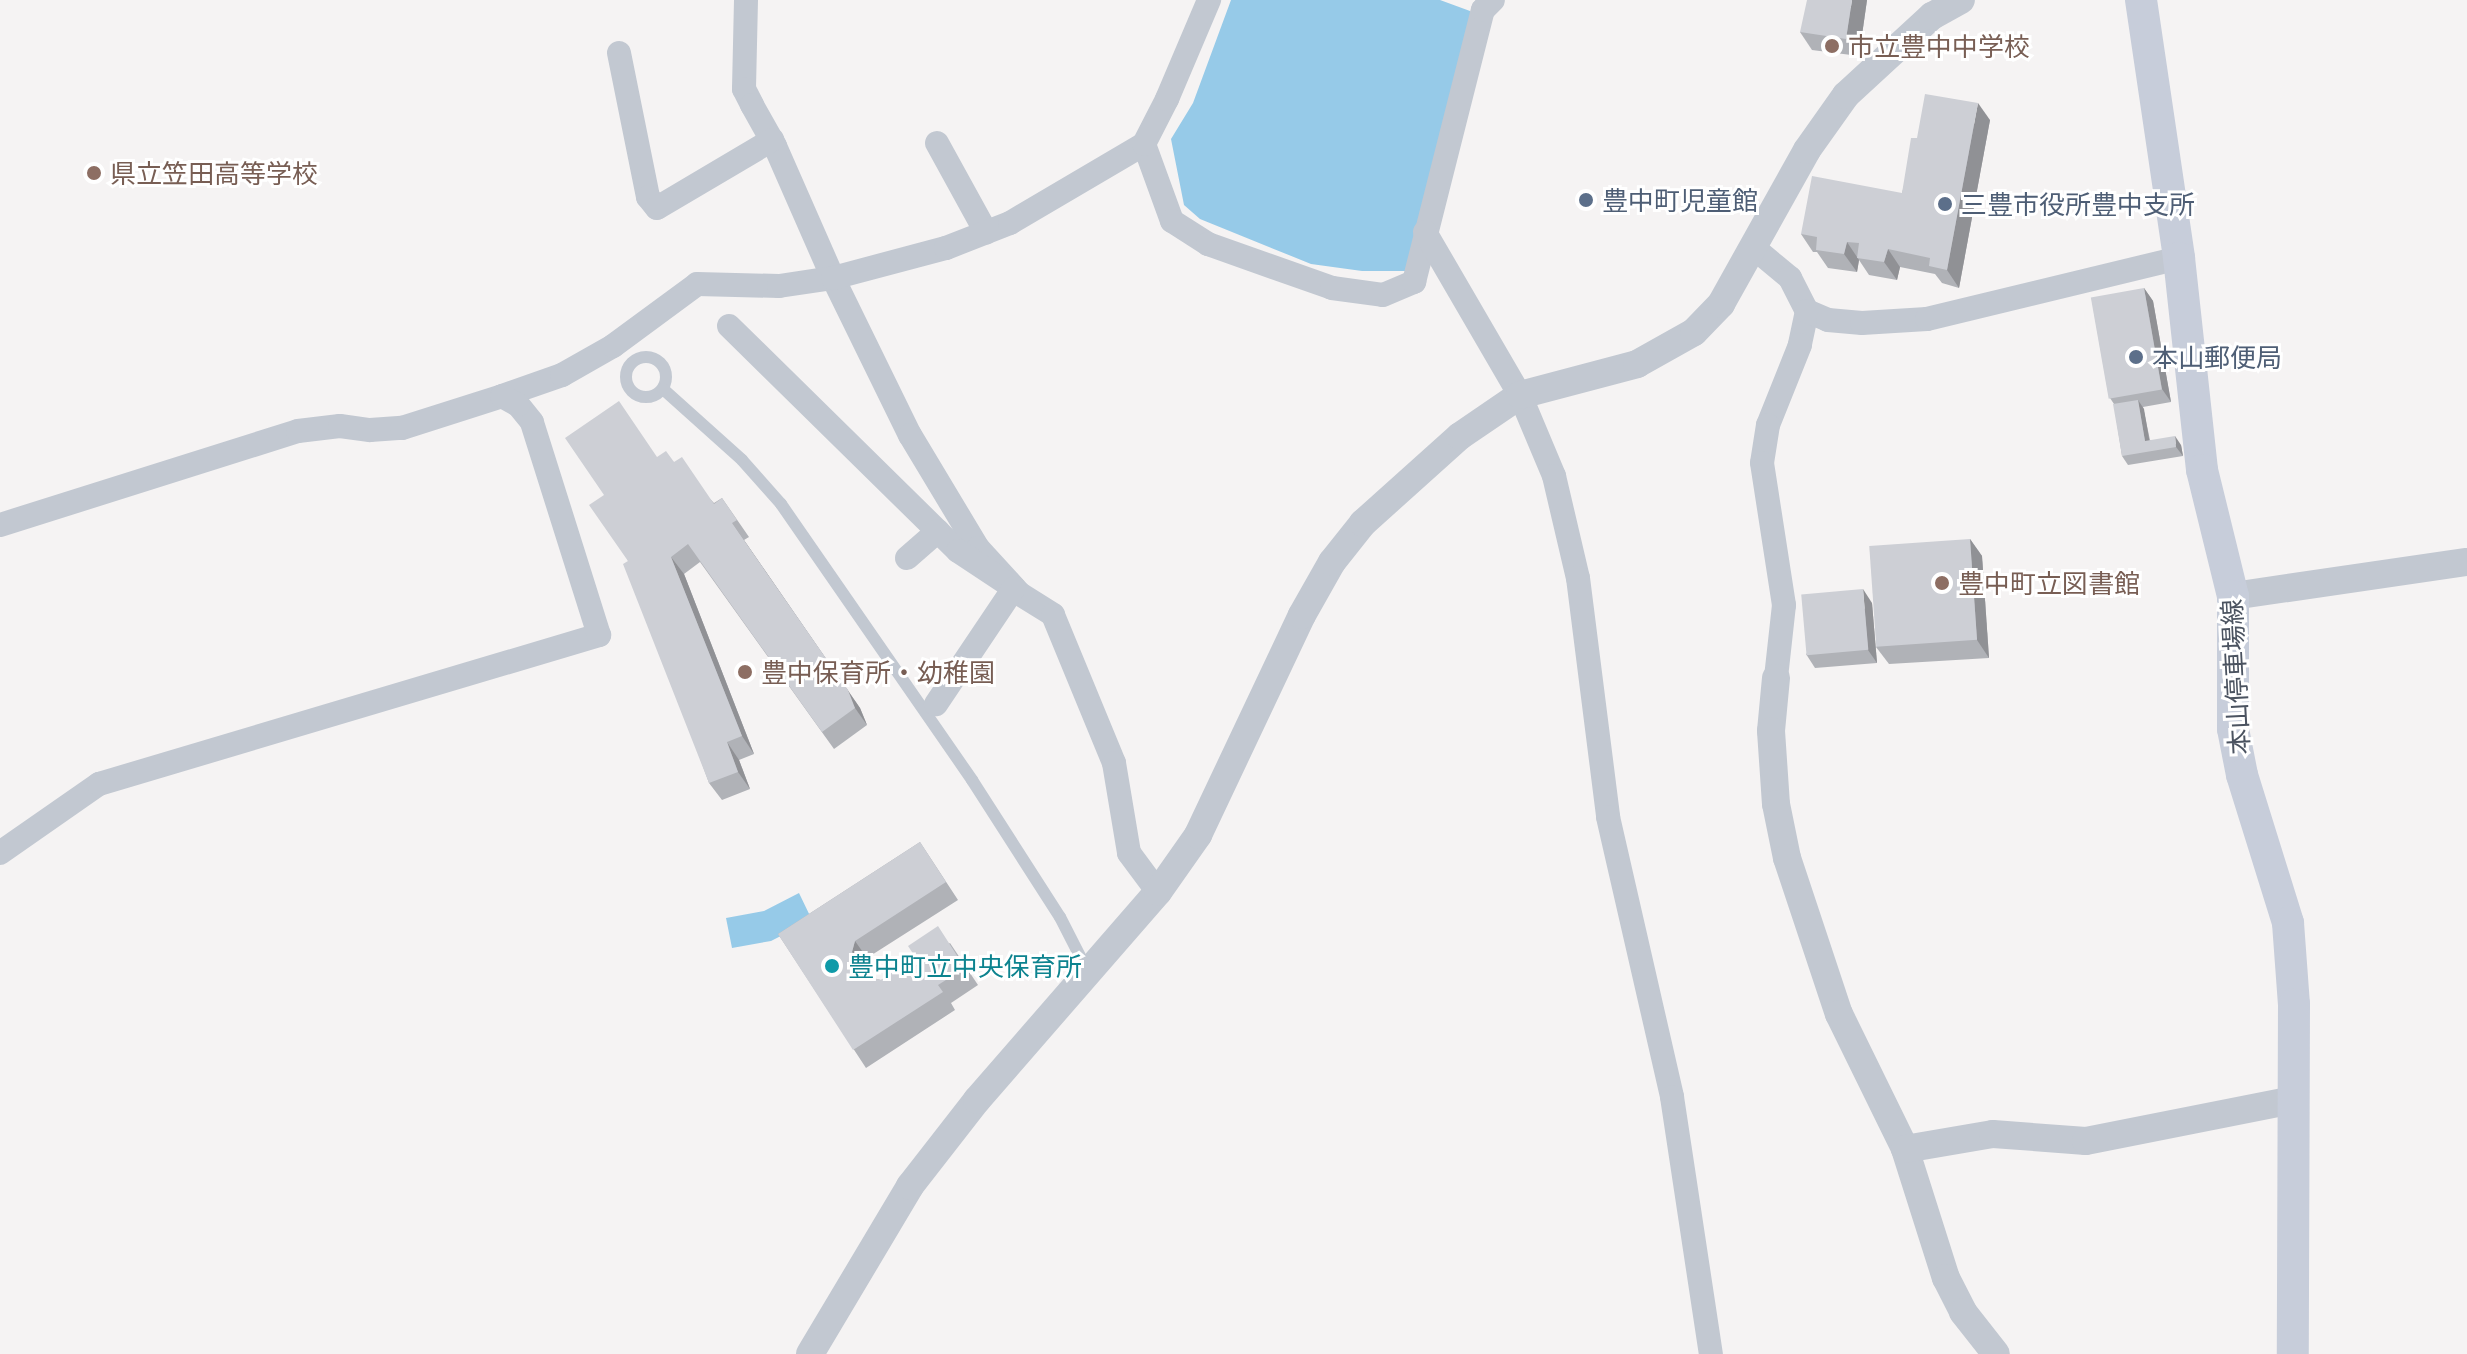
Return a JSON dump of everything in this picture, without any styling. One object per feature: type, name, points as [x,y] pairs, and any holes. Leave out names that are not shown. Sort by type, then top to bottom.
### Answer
[{"type":"main road","name":"本山停車場線","points":[[2141,0],[2179,258],[2202,470],[2233,596],[2233,729],[2242,775],[2288,923],[2294,1004],[2293,1354]]},
{"type":"street","points":[[746,0],[744,89],[772,140],[833,278],[910,435],[978,548],[1014,588]]},
{"type":"street","points":[[0,525],[298,431],[340,426],[370,430],[402,428],[502,396],[562,375],[613,346],[697,284],[779,286],[833,278],[946,248],[1010,223],[1144,144],[1209,0]]},
{"type":"street","points":[[1144,144],[1172,221],[1208,244],[1332,288],[1383,295],[1414,282],[1483,10],[1493,0]]},
{"type":"street","points":[[810,1354],[910,1186],[977,1100],[1158,892],[1198,835],[1302,615],[1332,562],[1363,523],[1460,436],[1520,395],[1637,364],[1668,350],[1694,332],[1721,304],[1807,150],[1846,95],[1932,16],[1961,0]]},
{"type":"street","points":[[619,53],[648,197],[657,208],[772,140]]},
{"type":"street","points":[[937,143],[986,232]]},
{"type":"street","points":[[1425,232],[1520,395],[1554,476],[1578,578],[1608,817],[1672,1097],[1711,1354]]},
{"type":"street","points":[[1754,248],[1790,278],[1807,311],[1800,345],[1768,425],[1762,463],[1784,605],[1771,731],[1776,804],[1787,858],[1839,1014],[1905,1149],[1946,1278],[1963,1312],[1996,1354]]},
{"type":"street","points":[[1807,311],[1828,320],[1851,322],[1927,319],[2179,258]]},
{"type":"street","points":[[729,326],[958,551],[1053,615],[1114,763],[1129,853],[1158,892]]},
{"type":"street","points":[[0,853],[99,784],[599,635],[532,422],[518,405],[502,396]]},
{"type":"street","points":[[907,558],[938,531]]},
{"type":"street","points":[[2233,596],[2467,562]]},
{"type":"street","points":[[936,704],[1014,588]]},
{"type":"street","points":[[1905,1149],[1993,1134],[2086,1141],[2294,1100]]},
{"type":"lane","points":[[663,389],[742,460],[781,504],[972,780],[1060,917],[1089,973]]},
{"type":"water","points":[[1231,0],[1440,0],[1470,11],[1476,21],[1405,271],[1362,271],[1311,264],[1200,219],[1184,205],[1171,139],[1193,103]]},
{"type":"water","points":[[799,893],[812,920],[771,941],[732,948],[726,918],[764,911]]},
{"type":"building","points":[[1807,0],[1852,0],[1846,39],[1800,32]]},
{"type":"building","name":"三豊市役所豊中支所","points":[[1925,94],[1978,103],[1947,270],[1929,266],[1930,258],[1888,249],[1884,262],[1857,258],[1859,243],[1847,242],[1844,254],[1816,250],[1817,237],[1801,234],[1812,176],[1902,193],[1911,138],[1917,138]]},
{"type":"building","points":[[2144,288],[2162,389],[2109,399],[2091,297]]},
{"type":"building","points":[[2138,400],[2145,441],[2175,436],[2176,447],[2122,456],[2113,404]]},
{"type":"building","points":[[619,401],[657,457],[666,451],[674,462],[682,457],[714,504],[722,498],[737,520],[732,523],[848,690],[855,708],[822,732],[688,544],[671,557],[742,736],[727,742],[738,772],[709,783],[623,564],[628,561],[589,505],[604,495],[565,438]]},
{"type":"building","points":[[1970,539],[1977,640],[1876,647],[1869,546]]},
{"type":"building","points":[[1863,589],[1868,650],[1807,655],[1801,594]]},
{"type":"building","name":"豊中町立中央保育所","points":[[920,842],[946,882],[855,941],[852,952],[868,977],[881,980],[911,960],[915,967],[920,964],[908,946],[938,926],[965,968],[938,985],[943,992],[853,1050],[778,934]]},
{"type":"place","name":"市立豊中中学校","points":[[1832,46]]},
{"type":"place","name":"県立笠田高等学校","points":[[94,173]]},
{"type":"place","name":"豊中町児童館","points":[[1586,200]]},
{"type":"place","name":"三豊市役所豊中支所","points":[[1945,204]]},
{"type":"place","name":"本山郵便局","points":[[2136,357]]},
{"type":"place","name":"豊中町立図書館","points":[[1942,583]]},
{"type":"place","name":"豊中保育所・幼稚園","points":[[745,672]]},
{"type":"place","name":"豊中町立中央保育所","points":[[832,966]]}]
